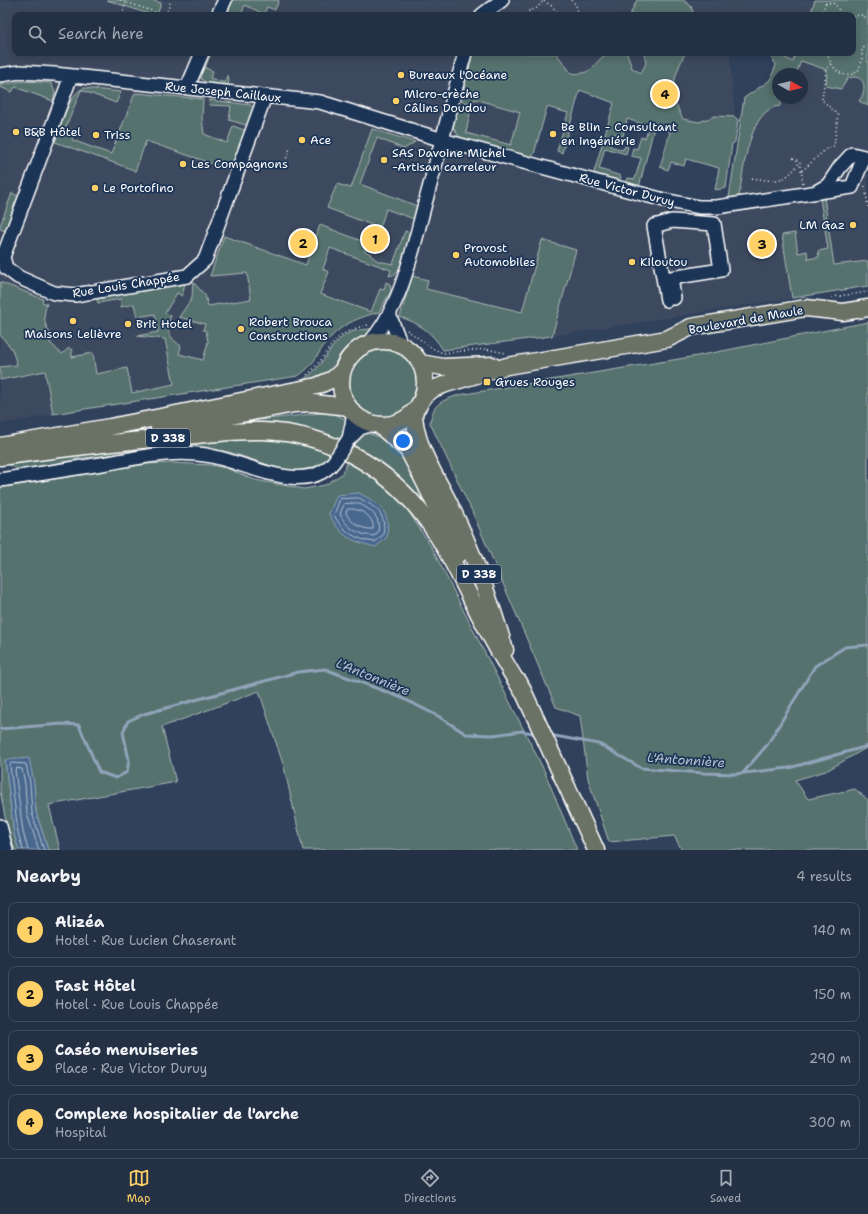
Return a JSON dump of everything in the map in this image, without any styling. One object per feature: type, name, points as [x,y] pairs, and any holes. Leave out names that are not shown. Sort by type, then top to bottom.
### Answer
[{"type":"main road","name":"Boulevard de Maule","points":[[420,363],[443,367],[509,360],[667,339],[691,327],[806,308],[843,312],[868,308]]},
{"type":"main road","points":[[385,341],[401,345],[412,352],[420,363],[425,377],[422,398],[414,411],[398,422],[376,425],[351,410],[342,389],[343,370],[354,353],[368,344],[385,341]]},
{"type":"main road","name":"Boulevard de Maule","points":[[422,398],[433,389],[509,360]]},
{"type":"main road","name":"D 338","points":[[0,446],[110,427],[311,388],[326,383],[343,370]]},
{"type":"main road","name":"D 338","points":[[0,457],[307,403],[351,410]]},
{"type":"main road","name":"D 338","points":[[414,411],[414,423],[422,448],[474,561],[496,618],[505,651]]},
{"type":"main road","name":"D 338","points":[[376,425],[408,450],[416,463],[495,635],[505,651],[596,850]]},
{"type":"main road","name":"D 338","points":[[0,457],[105,443],[263,431],[315,439],[341,449],[361,459],[406,494],[429,523],[442,544],[495,646],[523,692]]},
{"type":"street","points":[[219,12],[224,0]]},
{"type":"street","points":[[486,12],[502,0]]},
{"type":"street","points":[[187,88],[201,56]]},
{"type":"street","points":[[368,344],[389,320],[408,268],[464,56]]},
{"type":"street","name":"Rue Joseph Caillaux","points":[[0,75],[20,72],[71,76],[320,102],[442,140]]},
{"type":"street","name":"Rue Louis Chappée","points":[[71,76],[3,257],[6,268],[18,276],[54,293],[63,294],[75,294],[187,276],[199,267],[206,260],[265,96]]},
{"type":"street","name":"Rue Victor Duruy","points":[[442,140],[664,200],[700,207],[717,207],[852,187],[864,157],[852,154],[840,167],[828,185],[810,193]]},
{"type":"street","points":[[672,221],[714,224],[721,270],[671,278],[671,299],[654,226],[672,221]]},
{"type":"street","points":[[389,320],[401,345]]},
{"type":"street","points":[[348,440],[351,410]]},
{"type":"street","points":[[219,434],[231,417]]},
{"type":"street","points":[[0,480],[154,455],[186,454],[210,456],[240,463],[278,475],[302,478],[315,476],[326,471],[332,465],[348,440],[360,428],[376,425]]},
{"type":"street","points":[[0,826],[6,850]]},
{"type":"path","points":[[120,0],[157,12]]},
{"type":"path","points":[[166,12],[171,0]]},
{"type":"path","points":[[571,0],[576,5],[578,12]]},
{"type":"path","points":[[123,12],[126,1]]},
{"type":"path","points":[[530,12],[544,1],[552,6],[557,12]]},
{"type":"path","points":[[822,12],[826,3],[830,2],[837,6],[840,12]]},
{"type":"path","points":[[856,16],[862,15],[868,19]]},
{"type":"path","points":[[828,56],[830,63],[840,74],[852,75],[858,71],[862,61],[862,49],[868,44]]},
{"type":"path","points":[[802,171],[826,149],[834,146],[838,115],[822,99],[826,70],[830,63]]},
{"type":"path","points":[[285,162],[290,148]]},
{"type":"path","points":[[793,158],[800,162],[810,193]]},
{"type":"path","points":[[752,178],[770,181],[782,180],[790,175],[800,162]]},
{"type":"path","points":[[852,187],[865,185],[868,206]]},
{"type":"path","points":[[831,297],[868,292]]},
{"type":"path","points":[[302,378],[319,363],[333,343],[343,333],[356,327],[389,320],[412,332],[432,348],[443,353],[485,349],[509,360]]},
{"type":"shaded area","points":[[0,0],[868,0],[868,286],[552,336],[443,350],[435,337],[416,322],[394,315],[370,315],[348,323],[330,338],[307,370],[0,424]],"holes":[[[12,12],[856,12],[856,56],[771,56],[776,65],[775,68],[808,68],[808,104],[772,104],[772,75],[770,80],[744,98],[729,198],[697,203],[528,158],[551,77],[614,101],[655,123],[724,123],[735,117],[731,56],[12,56]]]},
{"type":"green space","points":[[107,0],[152,0],[161,3],[158,12],[143,12]]},
{"type":"green space","points":[[228,0],[279,0],[275,10],[267,7],[265,12],[260,12],[245,5],[242,12],[223,12]]},
{"type":"green space","points":[[637,0],[683,0],[691,6],[693,12],[631,12]]},
{"type":"green space","points":[[815,0],[868,0],[868,106],[859,101],[864,87],[861,80],[858,78],[848,78],[841,89],[826,86],[827,70],[801,61],[798,68],[775,68],[776,65],[771,56],[782,56],[793,62],[795,56],[856,56],[856,12],[811,12]]},
{"type":"green space","points":[[205,56],[210,56],[205,68],[213,71],[210,78],[225,83],[228,75],[229,81],[227,88],[210,85],[201,79],[199,71]]},
{"type":"green space","points":[[472,56],[558,56],[571,73],[579,73],[586,72],[604,56],[628,56],[632,68],[641,73],[646,63],[645,56],[684,56],[675,78],[674,86],[675,101],[683,119],[699,122],[715,116],[735,117],[738,120],[735,142],[732,144],[726,188],[715,190],[719,168],[686,159],[684,166],[671,162],[668,170],[660,167],[670,132],[655,124],[639,187],[626,183],[628,178],[635,179],[641,158],[631,156],[633,148],[637,149],[641,137],[645,138],[649,126],[627,119],[623,136],[614,134],[610,146],[623,150],[625,146],[628,147],[626,154],[605,148],[599,169],[621,176],[619,182],[597,176],[594,172],[614,103],[580,90],[562,153],[557,151],[568,113],[547,107],[534,154],[528,161],[518,156],[460,138],[453,127],[457,111],[461,110],[470,113],[466,133],[511,145],[520,112],[475,99],[471,104],[461,101]]},
{"type":"green space","points":[[772,75],[772,104],[780,104],[780,106],[770,109],[761,117],[754,129],[749,143],[739,196],[729,198],[744,98],[770,80]]},
{"type":"green space","points":[[23,81],[51,83],[55,92],[53,101],[15,87],[12,92],[0,87],[0,85]]},
{"type":"green space","points":[[84,88],[121,92],[116,103],[81,90],[66,127],[75,131],[72,140],[111,154],[135,93],[203,99],[202,118],[204,134],[227,143],[233,126],[247,131],[231,170],[146,141],[135,172],[134,170],[55,142],[69,104],[78,91]]},
{"type":"green space","points":[[210,100],[251,105],[254,112],[249,126],[229,120],[231,106],[209,105]]},
{"type":"green space","points":[[372,129],[415,142],[404,149],[377,138],[360,184],[417,206],[414,219],[386,209],[380,228],[327,208],[337,184],[351,188]]},
{"type":"green space","points":[[12,193],[18,196],[5,231],[0,229],[0,226]]},
{"type":"green space","points":[[824,197],[834,265],[868,261],[868,286],[792,298],[782,235],[795,233],[798,253],[807,251],[808,259],[819,257],[818,251],[828,249],[820,198]]},
{"type":"green space","points":[[320,225],[367,243],[364,251],[371,254],[370,255],[378,261],[393,264],[405,231],[410,233],[401,265],[394,274],[389,276],[391,270],[330,248],[323,269],[329,272],[320,294],[371,312],[380,289],[384,290],[386,282],[390,284],[391,291],[379,312],[346,324],[325,343],[313,362],[298,376],[53,414],[45,371],[0,380],[0,367],[17,365],[12,349],[0,335],[0,282],[43,299],[42,302],[47,304],[44,317],[46,326],[54,337],[50,343],[62,354],[69,348],[72,350],[72,357],[93,353],[96,374],[127,368],[132,393],[174,384],[165,339],[137,336],[158,332],[155,314],[137,317],[134,304],[121,307],[121,299],[98,303],[96,295],[181,280],[185,283],[182,296],[177,293],[165,313],[171,316],[168,330],[171,337],[181,346],[179,354],[203,360],[208,342],[206,331],[203,330],[205,324],[179,317],[192,298],[193,282],[205,295],[208,306],[251,299],[247,273],[210,276],[224,236],[306,265]]},
{"type":"green space","points":[[542,240],[576,250],[552,336],[443,350],[430,333],[419,325],[400,317],[412,276],[428,280],[426,289],[522,312]]},
{"type":"green space","points":[[868,322],[868,747],[826,771],[795,780],[808,799],[855,789],[868,800],[868,850],[682,850],[674,836],[609,842],[588,779],[580,716],[556,707],[471,509],[430,423],[433,411],[443,401],[459,395],[697,356]]},
{"type":"green space","points":[[376,328],[374,333],[354,342],[343,351],[338,357],[333,371],[324,377],[296,383],[312,373],[338,341],[345,335],[356,331]]},
{"type":"green space","points":[[383,349],[396,352],[408,359],[415,371],[418,384],[415,397],[408,409],[396,416],[383,419],[370,416],[358,409],[351,397],[348,384],[351,371],[358,359],[370,352]]},
{"type":"green space","points":[[330,412],[345,419],[347,424],[340,441],[247,423],[250,421]]},
{"type":"green space","points":[[366,433],[384,439],[399,452],[415,478],[427,506],[392,474],[353,447],[361,436]]},
{"type":"green space","points":[[260,438],[307,443],[332,453],[324,464],[317,470],[301,472],[284,470],[229,452],[188,446],[83,458],[20,470],[1,461],[200,440]]},
{"type":"green space","points":[[349,459],[375,474],[405,506],[432,548],[543,768],[577,850],[303,850],[284,767],[259,691],[162,727],[176,782],[49,805],[60,850],[48,850],[36,812],[34,783],[5,760],[14,834],[19,850],[15,850],[8,832],[0,791],[0,488],[147,464],[173,463],[210,465],[226,468],[255,480],[304,489],[325,485],[342,474]]},
{"type":"water","points":[[359,493],[378,505],[385,514],[387,520],[387,537],[376,547],[360,543],[348,537],[333,522],[329,514],[337,495]]},
{"type":"water","points":[[29,758],[34,783],[36,812],[48,850],[19,850],[14,834],[5,760]]},
{"type":"waterway","name":"L'Antonnière","points":[[743,773],[767,745],[815,666],[845,647],[868,645]]},
{"type":"waterway","name":"L'Antonnière","points":[[0,729],[62,724],[79,725],[99,772],[116,778],[127,772],[129,760],[123,732],[128,721],[144,714],[298,672],[325,669],[400,697],[438,716],[466,734],[493,735],[522,731],[537,734]]},
{"type":"waterway","name":"L'Antonnière","points":[[549,735],[599,744],[641,768],[703,773],[735,774],[789,768],[868,746]]},
{"type":"place","name":"Bureaux l'Océane","points":[[401,75]]},
{"type":"place","name":"Complexe hospitalier de l'arche","points":[[665,94]]},
{"type":"place","name":"Micro-crèche Câlins Doudou","points":[[396,101]]},
{"type":"place","name":"B&B Hôtel","points":[[16,132]]},
{"type":"place","name":"Be Blin - Consultant en ingéniérie","points":[[553,134]]},
{"type":"place","name":"Triss","points":[[96,135]]},
{"type":"place","name":"Ace","points":[[302,140]]},
{"type":"place","name":"SAS Davoine Michel -Artisan carreleur","points":[[384,160]]},
{"type":"place","name":"Les Compagnons","points":[[183,164]]},
{"type":"place","name":"Le Portofino","points":[[95,188]]},
{"type":"place","name":"LM Gaz","points":[[853,225]]},
{"type":"place","name":"Alizéa","points":[[375,239]]},
{"type":"place","name":"Fast Hôtel","points":[[303,243]]},
{"type":"place","name":"Caséo menuiseries","points":[[762,244]]},
{"type":"place","name":"Provost Automobiles","points":[[456,255]]},
{"type":"place","name":"Kiloutou","points":[[632,262]]},
{"type":"place","name":"Maisons Lelièvre","points":[[73,321]]},
{"type":"place","name":"Brit Hotel","points":[[128,324]]},
{"type":"place","name":"Robert Brouca Constructions","points":[[241,329]]},
{"type":"place","name":"Grues Rouges","points":[[487,382]]}]
